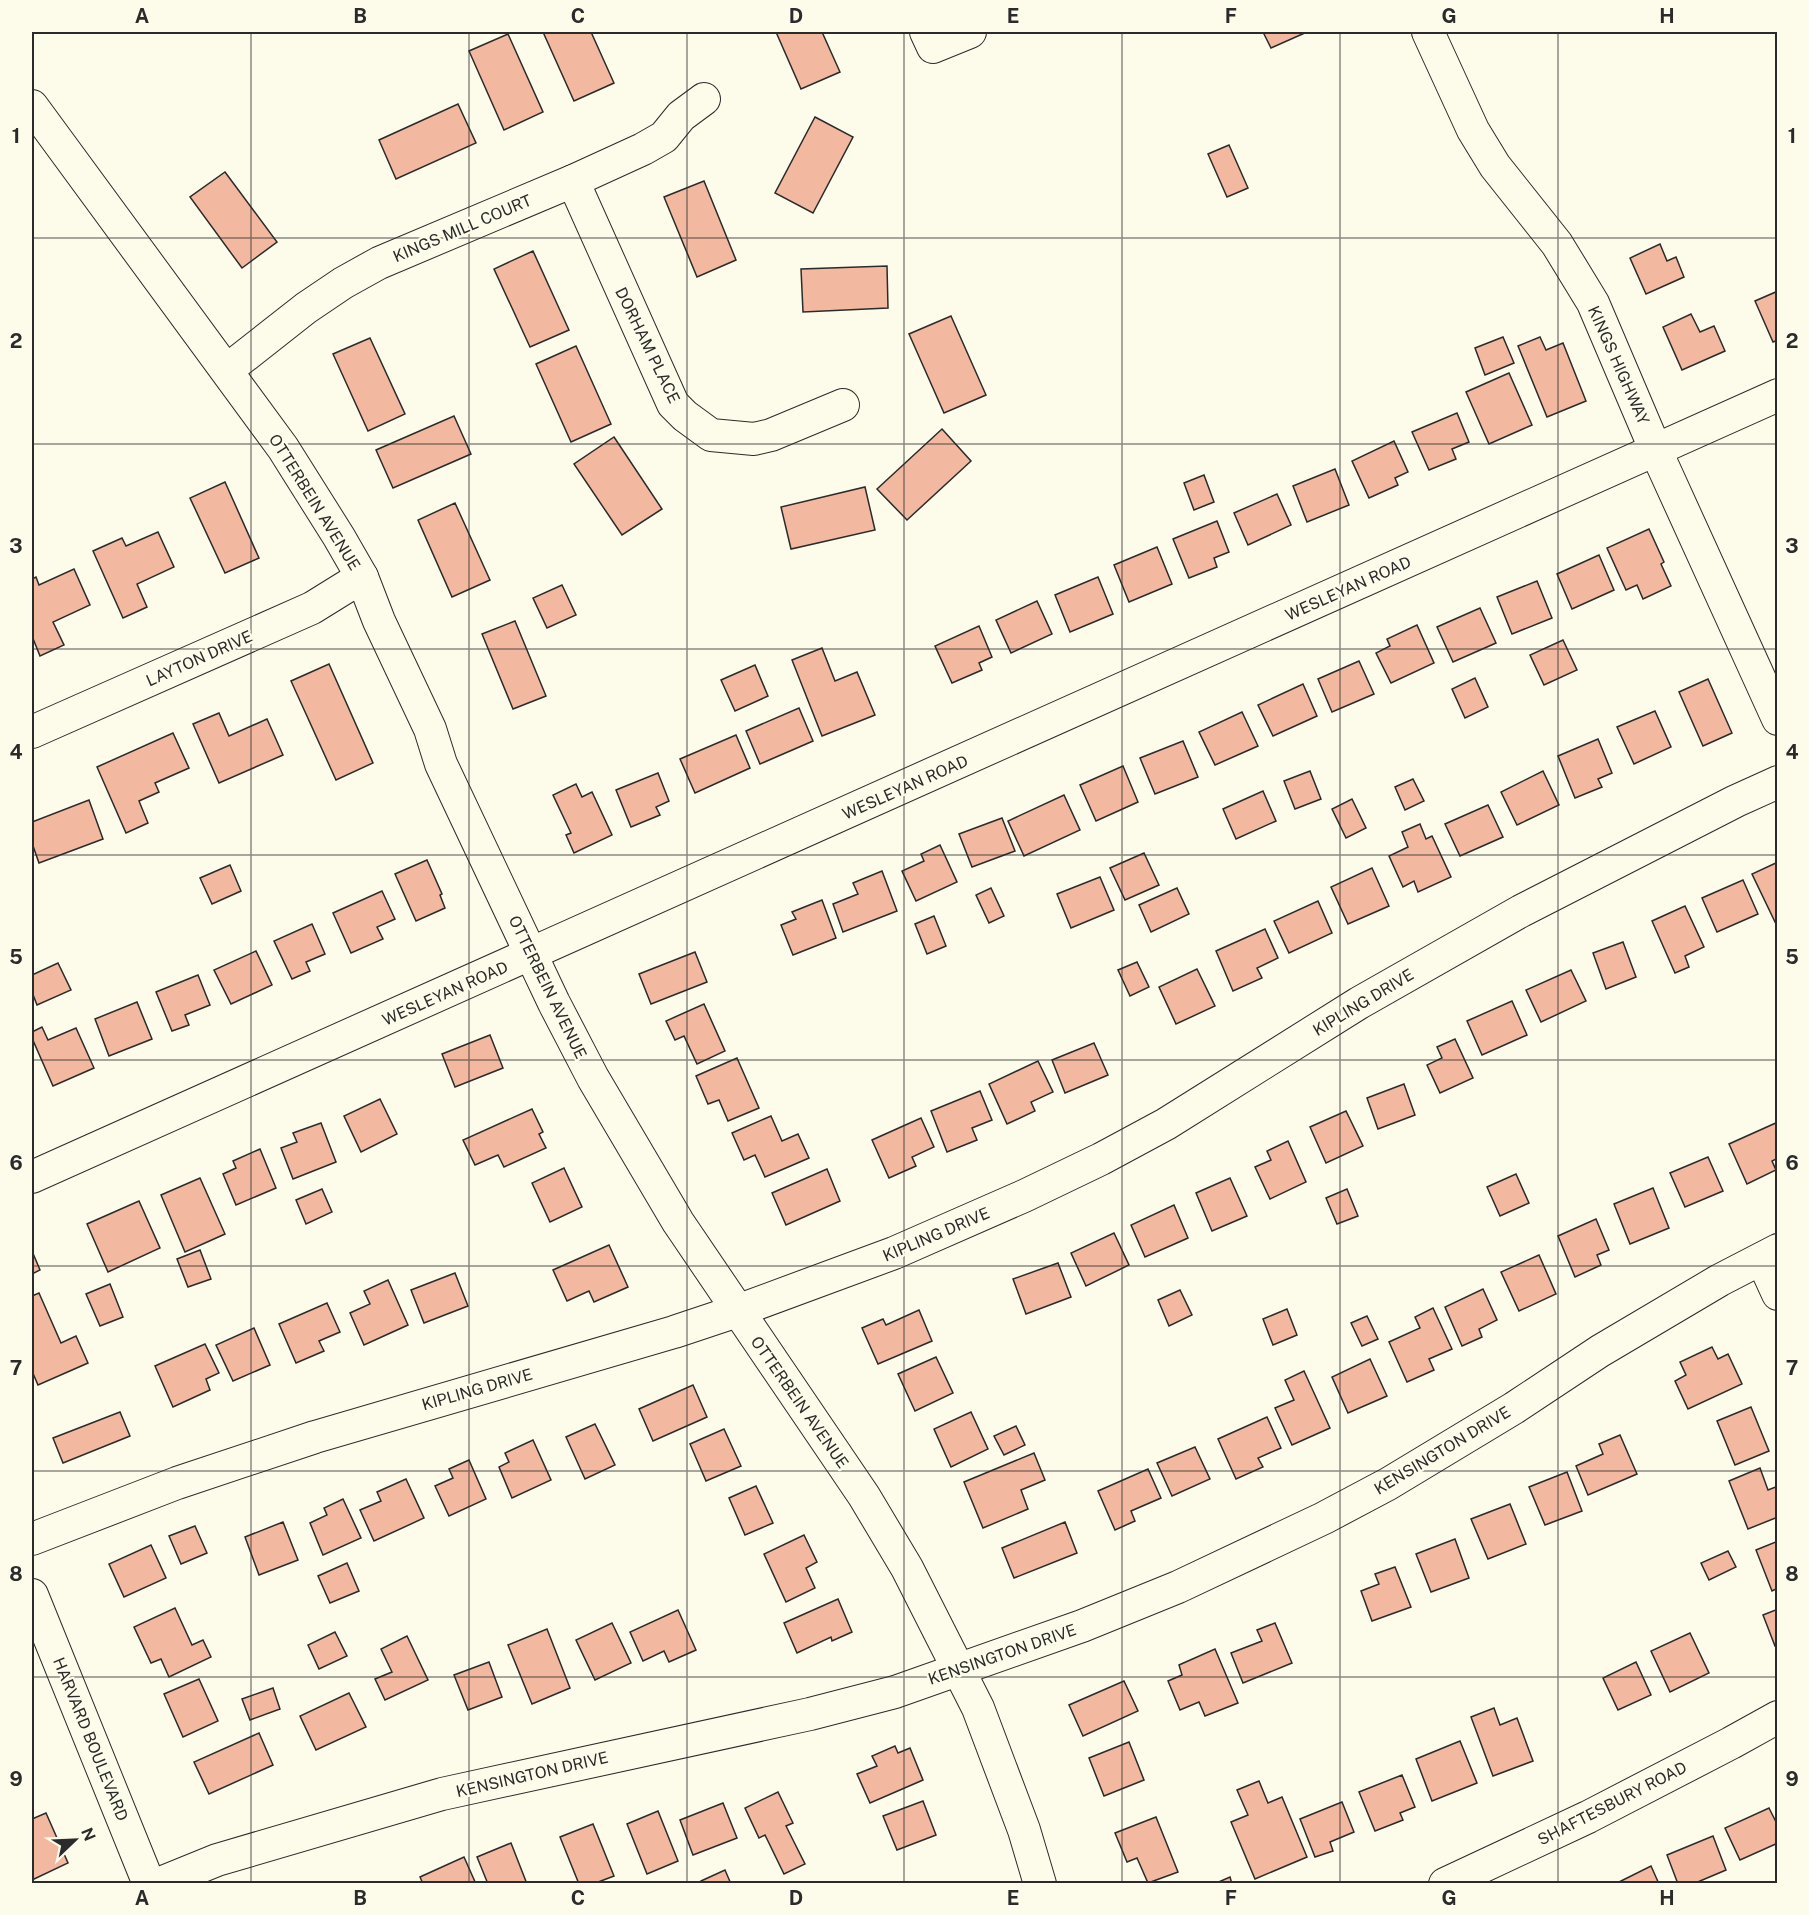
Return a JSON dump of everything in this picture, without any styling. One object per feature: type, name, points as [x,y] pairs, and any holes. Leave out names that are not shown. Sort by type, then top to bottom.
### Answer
[{"type":"street","points":[[926,32],[933,47],[970,32]]},
{"type":"street","name":"KINGS HIGHWAY","points":[[1428,32],[1473,130],[1496,166],[1557,244],[1593,303],[1656,451],[1778,719]]},
{"type":"street","name":"KINGS MILL COURT","points":[[227,370],[306,308],[343,283],[379,263],[643,149],[664,137],[681,116],[704,99]]},
{"type":"street","name":"OTTERBEIN AVENUE","points":[[32,106],[283,448],[362,577],[379,621],[430,729],[441,764],[531,955],[593,1077],[678,1222],[864,1496],[907,1568],[960,1670],[978,1708],[1024,1830],[1040,1884]]},
{"type":"street","name":"DORHAM PLACE","points":[[573,181],[673,404],[685,416],[711,435],[754,439],[771,435],[843,405]]},
{"type":"street","name":"WESLEYAN ROAD","points":[[32,1177],[1778,395]]},
{"type":"street","name":"LAYTON DRIVE","points":[[32,732],[312,608],[362,577]]},
{"type":"street","name":"KIPLING DRIVE","points":[[32,1539],[177,1483],[315,1437],[674,1332],[737,1311],[894,1252],[1024,1196],[1101,1159],[1166,1124],[1359,1003],[1480,933],[1695,822],[1778,782]]},
{"type":"street","points":[[1770,1255],[1778,1294]]},
{"type":"street","name":"KENSINGTON DRIVE","points":[[158,1884],[218,1860],[442,1794],[810,1714],[894,1692],[1082,1626],[1178,1587],[1324,1518],[1455,1445],[1600,1351],[1720,1280],[1770,1255]]},
{"type":"street","name":"HARVARD BOULEVARD","points":[[32,1594],[149,1884]]},
{"type":"street","name":"SHAFTESBURY ROAD","points":[[1445,1884],[1588,1817],[1778,1717]]},
{"type":"building","points":[[543,32],[591,32],[614,83],[574,101]]},
{"type":"building","points":[[776,32],[822,32],[840,72],[801,89]]},
{"type":"building","points":[[1263,32],[1307,32],[1271,48]]},
{"type":"building","points":[[508,34],[543,112],[504,130],[469,51]]},
{"type":"building","points":[[458,104],[476,143],[396,179],[379,140]]},
{"type":"building","points":[[815,117],[853,137],[813,213],[775,193]]},
{"type":"building","points":[[1229,145],[1248,188],[1227,197],[1208,154]]},
{"type":"building","points":[[225,172],[277,242],[242,268],[190,197]]},
{"type":"building","points":[[704,181],[736,260],[697,277],[664,197]]},
{"type":"building","points":[[1660,244],[1667,261],[1676,257],[1684,277],[1646,294],[1630,258]]},
{"type":"building","points":[[533,251],[569,330],[530,347],[494,269]]},
{"type":"building","points":[[887,266],[888,308],[803,312],[801,269]]},
{"type":"building","points":[[1778,291],[1778,340],[1773,342],[1755,301]]},
{"type":"building","points":[[1691,314],[1700,332],[1714,326],[1725,351],[1682,370],[1663,327]]},
{"type":"building","points":[[951,316],[986,395],[944,413],[909,334]]},
{"type":"building","points":[[1503,337],[1514,363],[1485,375],[1475,348]]},
{"type":"building","points":[[1540,337],[1546,350],[1563,343],[1586,401],[1547,417],[1518,346]]},
{"type":"building","points":[[370,338],[405,414],[368,431],[333,354]]},
{"type":"building","points":[[576,346],[611,424],[571,442],[536,364]]},
{"type":"building","points":[[1509,373],[1532,425],[1489,444],[1466,392]]},
{"type":"building","points":[[1457,413],[1469,442],[1452,449],[1456,459],[1429,470],[1412,432]]},
{"type":"building","points":[[454,416],[471,454],[393,488],[376,450]]},
{"type":"building","points":[[942,429],[971,461],[907,520],[877,489]]},
{"type":"building","points":[[614,437],[662,509],[622,535],[574,464]]},
{"type":"building","points":[[1394,441],[1408,472],[1395,478],[1398,485],[1369,498],[1352,461]]},
{"type":"building","points":[[1335,469],[1349,505],[1307,522],[1293,486]]},
{"type":"building","points":[[1204,475],[1214,502],[1194,510],[1184,483]]},
{"type":"building","points":[[225,482],[259,558],[225,573],[190,498]]},
{"type":"building","points":[[865,487],[875,530],[791,549],[781,507]]},
{"type":"building","points":[[1277,494],[1291,525],[1248,545],[1234,513]]},
{"type":"building","points":[[455,503],[490,580],[452,597],[418,520]]},
{"type":"building","points":[[1217,521],[1229,552],[1214,558],[1217,567],[1189,578],[1173,539]]},
{"type":"building","points":[[1649,529],[1664,562],[1661,564],[1671,586],[1643,599],[1637,585],[1626,590],[1607,548]]},
{"type":"building","points":[[158,532],[174,567],[137,584],[147,607],[123,618],[93,551],[122,538],[126,546]]},
{"type":"building","points":[[1157,547],[1172,584],[1129,602],[1114,565]]},
{"type":"building","points":[[1599,555],[1614,590],[1572,609],[1557,574]]},
{"type":"building","points":[[74,569],[90,605],[53,622],[64,645],[40,656],[32,636],[32,579],[36,577],[39,585]]},
{"type":"building","points":[[1098,577],[1113,614],[1070,632],[1055,595]]},
{"type":"building","points":[[1537,581],[1552,618],[1512,634],[1497,597]]},
{"type":"building","points":[[562,585],[576,615],[547,628],[533,598]]},
{"type":"building","points":[[1037,601],[1052,634],[1011,653],[996,620]]},
{"type":"building","points":[[1480,608],[1496,643],[1453,662],[1437,627]]},
{"type":"building","points":[[515,621],[546,696],[513,709],[482,634]]},
{"type":"building","points":[[1417,625],[1434,663],[1391,683],[1376,653],[1390,646],[1387,639]]},
{"type":"building","points":[[979,626],[992,657],[979,663],[982,670],[952,683],[935,646]]},
{"type":"building","points":[[1563,640],[1577,670],[1544,685],[1530,655]]},
{"type":"building","points":[[822,648],[835,681],[857,672],[875,715],[822,736],[792,660]]},
{"type":"building","points":[[1359,661],[1374,694],[1332,712],[1318,679]]},
{"type":"building","points":[[329,664],[373,763],[336,780],[291,681]]},
{"type":"building","points":[[755,665],[768,696],[735,711],[721,680]]},
{"type":"building","points":[[1475,678],[1488,707],[1465,718],[1452,689]]},
{"type":"building","points":[[1708,679],[1732,733],[1703,746],[1679,692]]},
{"type":"building","points":[[1303,684],[1317,716],[1273,736],[1258,705]]},
{"type":"building","points":[[799,708],[813,741],[760,764],[746,731]]},
{"type":"building","points":[[1655,711],[1671,747],[1634,764],[1617,727]]},
{"type":"building","points":[[1242,712],[1258,746],[1215,765],[1199,732]]},
{"type":"building","points":[[219,713],[229,736],[267,719],[283,755],[219,783],[193,724]]},
{"type":"building","points":[[173,733],[189,768],[155,783],[159,792],[139,801],[148,823],[126,833],[97,767]]},
{"type":"building","points":[[736,735],[750,768],[695,793],[680,759]]},
{"type":"building","points":[[1598,739],[1612,773],[1598,779],[1602,787],[1575,798],[1558,756]]},
{"type":"building","points":[[1183,741],[1198,777],[1155,794],[1140,758]]},
{"type":"building","points":[[1123,766],[1138,802],[1096,821],[1080,785]]},
{"type":"building","points":[[1310,771],[1321,799],[1295,809],[1284,781]]},
{"type":"building","points":[[1543,771],[1559,805],[1517,825],[1501,792]]},
{"type":"building","points":[[658,773],[669,801],[656,807],[660,815],[631,827],[616,790]]},
{"type":"building","points":[[1413,779],[1424,801],[1405,810],[1395,787]]},
{"type":"building","points":[[576,784],[582,797],[592,792],[612,835],[574,853],[566,835],[571,833],[553,795]]},
{"type":"building","points":[[1263,791],[1276,821],[1236,839],[1223,809]]},
{"type":"building","points":[[1064,795],[1080,830],[1024,856],[1008,821]]},
{"type":"building","points":[[1352,799],[1366,828],[1346,838],[1332,809]]},
{"type":"building","points":[[89,800],[103,839],[39,863],[32,843],[32,822]]},
{"type":"building","points":[[1488,805],[1503,837],[1460,856],[1445,824]]},
{"type":"building","points":[[1002,818],[1015,851],[972,867],[959,834]]},
{"type":"building","points":[[1420,824],[1426,839],[1432,836],[1451,877],[1418,892],[1414,881],[1403,887],[1389,856],[1408,847],[1402,832]]},
{"type":"building","points":[[940,845],[957,882],[916,901],[902,871],[924,861],[921,854]]},
{"type":"building","points":[[1144,853],[1159,885],[1125,900],[1110,868]]},
{"type":"building","points":[[427,860],[442,894],[440,895],[445,908],[416,921],[395,874]]},
{"type":"building","points":[[1778,862],[1778,924],[1776,924],[1752,874]]},
{"type":"building","points":[[230,865],[241,891],[212,904],[200,878]]},
{"type":"building","points":[[1372,868],[1389,906],[1348,924],[1331,887]]},
{"type":"building","points":[[882,871],[897,911],[843,932],[833,904],[858,894],[853,883]]},
{"type":"building","points":[[1100,877],[1114,910],[1071,928],[1057,894]]},
{"type":"building","points":[[1743,880],[1758,914],[1717,932],[1702,898]]},
{"type":"building","points":[[991,888],[1004,916],[989,923],[976,895]]},
{"type":"building","points":[[1177,888],[1189,914],[1151,932],[1139,905]]},
{"type":"building","points":[[382,891],[395,919],[377,927],[383,939],[351,953],[333,913]]},
{"type":"building","points":[[822,900],[836,938],[793,955],[781,925],[796,919],[792,912]]},
{"type":"building","points":[[1318,901],[1332,933],[1289,953],[1274,921]]},
{"type":"building","points":[[1685,906],[1704,947],[1685,956],[1689,967],[1675,973],[1652,921]]},
{"type":"building","points":[[934,916],[946,946],[927,954],[915,924]]},
{"type":"building","points":[[312,924],[325,954],[306,962],[310,971],[292,979],[274,941]]},
{"type":"building","points":[[1265,929],[1278,958],[1257,968],[1262,978],[1233,991],[1216,951]]},
{"type":"building","points":[[1623,942],[1636,977],[1606,989],[1593,953]]},
{"type":"building","points":[[256,951],[272,985],[231,1004],[214,970]]},
{"type":"building","points":[[695,952],[707,982],[651,1004],[639,974]]},
{"type":"building","points":[[1137,962],[1149,987],[1130,996],[1118,970]]},
{"type":"building","points":[[58,963],[71,990],[37,1005],[32,992],[32,975]]},
{"type":"building","points":[[1197,969],[1215,1006],[1176,1024],[1159,987]]},
{"type":"building","points":[[1571,970],[1586,1001],[1541,1022],[1526,990]]},
{"type":"building","points":[[198,975],[210,1005],[185,1015],[189,1025],[172,1031],[156,992]]},
{"type":"building","points":[[1512,1001],[1527,1035],[1482,1055],[1467,1021]]},
{"type":"building","points":[[137,1002],[152,1039],[109,1056],[95,1019]]},
{"type":"building","points":[[704,1004],[725,1051],[697,1064],[684,1036],[675,1040],[666,1021]]},
{"type":"building","points":[[42,1027],[48,1040],[76,1028],[94,1068],[53,1086],[32,1038],[32,1032]]},
{"type":"building","points":[[490,1035],[503,1068],[455,1087],[442,1054]]},
{"type":"building","points":[[1455,1039],[1473,1078],[1440,1093],[1427,1065],[1442,1058],[1437,1047]]},
{"type":"building","points":[[1094,1043],[1108,1075],[1065,1093],[1052,1060]]},
{"type":"building","points":[[737,1058],[759,1108],[728,1121],[719,1100],[708,1104],[696,1076]]},
{"type":"building","points":[[1038,1061],[1053,1092],[1031,1102],[1035,1111],[1007,1124],[989,1084]]},
{"type":"building","points":[[1404,1084],[1415,1115],[1378,1129],[1367,1098]]},
{"type":"building","points":[[980,1091],[992,1120],[972,1128],[977,1140],[947,1152],[931,1111]]},
{"type":"building","points":[[380,1099],[397,1134],[361,1152],[344,1116]]},
{"type":"building","points":[[532,1109],[543,1132],[539,1134],[546,1148],[504,1167],[498,1155],[475,1165],[463,1140]]},
{"type":"building","points":[[1346,1111],[1363,1146],[1326,1163],[1310,1127]]},
{"type":"building","points":[[771,1116],[782,1141],[798,1134],[809,1158],[765,1177],[755,1155],[744,1160],[732,1133]]},
{"type":"building","points":[[921,1118],[934,1147],[912,1157],[916,1166],[889,1178],[872,1140]]},
{"type":"building","points":[[1778,1122],[1778,1158],[1772,1161],[1776,1170],[1747,1184],[1729,1144]]},
{"type":"building","points":[[321,1123],[336,1162],[293,1179],[281,1148],[297,1142],[293,1133]]},
{"type":"building","points":[[1288,1141],[1306,1182],[1270,1199],[1255,1167],[1271,1160],[1267,1151]]},
{"type":"building","points":[[260,1149],[276,1188],[236,1205],[223,1174],[236,1168],[233,1161]]},
{"type":"building","points":[[1708,1157],[1723,1191],[1685,1207],[1670,1173]]},
{"type":"building","points":[[564,1168],[582,1207],[550,1222],[532,1183]]},
{"type":"building","points":[[827,1169],[840,1201],[786,1225],[772,1193]]},
{"type":"building","points":[[1516,1174],[1529,1203],[1500,1216],[1487,1187]]},
{"type":"building","points":[[200,1178],[225,1234],[185,1252],[161,1195]]},
{"type":"building","points":[[1230,1178],[1247,1216],[1212,1231],[1196,1193]]},
{"type":"building","points":[[1653,1188],[1669,1228],[1630,1244],[1614,1204]]},
{"type":"building","points":[[322,1189],[332,1212],[306,1224],[296,1200]]},
{"type":"building","points":[[1347,1189],[1358,1216],[1337,1224],[1326,1198]]},
{"type":"building","points":[[139,1201],[160,1248],[108,1272],[87,1224]]},
{"type":"building","points":[[1174,1205],[1188,1238],[1145,1257],[1131,1225]]},
{"type":"building","points":[[1596,1219],[1609,1250],[1597,1255],[1601,1265],[1575,1277],[1558,1236]]},
{"type":"building","points":[[1114,1233],[1129,1265],[1086,1286],[1071,1253]]},
{"type":"building","points":[[609,1245],[628,1287],[594,1302],[589,1291],[567,1301],[553,1270]]},
{"type":"building","points":[[200,1250],[211,1279],[188,1287],[177,1259]]},
{"type":"building","points":[[32,1251],[40,1270],[32,1274]]},
{"type":"building","points":[[1539,1255],[1556,1294],[1519,1311],[1501,1272]]},
{"type":"building","points":[[1058,1263],[1071,1297],[1026,1314],[1013,1279]]},
{"type":"building","points":[[455,1273],[468,1306],[424,1323],[411,1290]]},
{"type":"building","points":[[388,1280],[408,1325],[364,1345],[350,1313],[370,1304],[364,1291]]},
{"type":"building","points":[[110,1284],[123,1317],[100,1326],[86,1294]]},
{"type":"building","points":[[1483,1289],[1497,1320],[1479,1329],[1482,1337],[1462,1346],[1445,1307]]},
{"type":"building","points":[[1180,1290],[1192,1315],[1169,1326],[1158,1300]]},
{"type":"building","points":[[39,1293],[61,1343],[76,1336],[88,1363],[38,1385],[32,1371],[32,1296]]},
{"type":"building","points":[[327,1303],[340,1332],[319,1341],[324,1351],[296,1363],[279,1324]]},
{"type":"building","points":[[1433,1308],[1452,1349],[1429,1359],[1434,1370],[1407,1382],[1389,1342],[1420,1328],[1415,1317]]},
{"type":"building","points":[[1287,1309],[1297,1335],[1273,1345],[1263,1319]]},
{"type":"building","points":[[919,1310],[932,1341],[878,1364],[862,1328],[883,1319],[886,1325]]},
{"type":"building","points":[[1367,1316],[1378,1339],[1362,1346],[1351,1323]]},
{"type":"building","points":[[254,1328],[270,1365],[233,1381],[216,1345]]},
{"type":"building","points":[[205,1344],[219,1373],[206,1379],[210,1390],[173,1407],[155,1366]]},
{"type":"building","points":[[1712,1347],[1718,1359],[1728,1354],[1742,1384],[1688,1409],[1675,1381],[1686,1375],[1680,1362]]},
{"type":"building","points":[[936,1357],[953,1393],[915,1411],[898,1374]]},
{"type":"building","points":[[1370,1359],[1387,1396],[1348,1413],[1332,1377]]},
{"type":"building","points":[[1304,1371],[1330,1428],[1292,1445],[1275,1408],[1294,1400],[1285,1380]]},
{"type":"building","points":[[693,1385],[707,1417],[653,1441],[639,1409]]},
{"type":"building","points":[[1751,1407],[1769,1451],[1735,1465],[1717,1421]]},
{"type":"building","points":[[120,1412],[130,1436],[63,1463],[53,1438]]},
{"type":"building","points":[[971,1412],[988,1449],[951,1467],[934,1429]]},
{"type":"building","points":[[1267,1417],[1281,1448],[1258,1458],[1263,1467],[1236,1479],[1218,1439]]},
{"type":"building","points":[[595,1424],[615,1465],[585,1479],[566,1437]]},
{"type":"building","points":[[1016,1426],[1025,1445],[1004,1455],[994,1436]]},
{"type":"building","points":[[724,1429],[741,1466],[706,1481],[690,1444]]},
{"type":"building","points":[[1620,1435],[1637,1474],[1588,1495],[1576,1466],[1603,1454],[1599,1444]]},
{"type":"building","points":[[533,1440],[551,1480],[512,1498],[499,1467],[509,1462],[505,1453]]},
{"type":"building","points":[[1195,1447],[1210,1479],[1172,1496],[1157,1463]]},
{"type":"building","points":[[1034,1453],[1045,1480],[1021,1490],[1028,1509],[983,1528],[964,1482]]},
{"type":"building","points":[[469,1460],[486,1499],[449,1516],[435,1486],[453,1478],[449,1469]]},
{"type":"building","points":[[1760,1468],[1768,1490],[1778,1486],[1778,1517],[1748,1529],[1729,1481]]},
{"type":"building","points":[[1148,1469],[1161,1498],[1131,1511],[1135,1521],[1115,1530],[1098,1491]]},
{"type":"building","points":[[1567,1472],[1582,1511],[1545,1525],[1529,1487]]},
{"type":"building","points":[[406,1479],[424,1518],[374,1541],[360,1510],[381,1501],[377,1492]]},
{"type":"building","points":[[756,1486],[773,1523],[745,1535],[729,1498]]},
{"type":"building","points":[[343,1499],[361,1538],[323,1555],[310,1523],[327,1515],[324,1508]]},
{"type":"building","points":[[1510,1504],[1526,1544],[1488,1559],[1471,1519]]},
{"type":"building","points":[[283,1522],[298,1560],[259,1575],[245,1537]]},
{"type":"building","points":[[1065,1522],[1077,1553],[1014,1578],[1002,1548]]},
{"type":"building","points":[[195,1526],[207,1553],[181,1564],[169,1536]]},
{"type":"building","points":[[804,1535],[817,1562],[806,1568],[815,1588],[786,1602],[764,1554]]},
{"type":"building","points":[[1455,1539],[1469,1578],[1431,1592],[1416,1554]]},
{"type":"building","points":[[1778,1541],[1778,1588],[1772,1591],[1756,1550]]},
{"type":"building","points":[[151,1545],[166,1578],[124,1597],[109,1564]]},
{"type":"building","points":[[1728,1551],[1736,1567],[1709,1580],[1701,1563]]},
{"type":"building","points":[[347,1563],[359,1591],[330,1603],[318,1576]]},
{"type":"building","points":[[1395,1567],[1411,1607],[1372,1621],[1361,1591],[1379,1584],[1375,1574]]},
{"type":"building","points":[[838,1599],[852,1632],[832,1641],[831,1637],[797,1653],[784,1623]]},
{"type":"building","points":[[175,1608],[192,1645],[203,1640],[211,1657],[169,1677],[161,1659],[151,1663],[134,1627]]},
{"type":"building","points":[[1778,1609],[1778,1645],[1775,1646],[1763,1615]]},
{"type":"building","points":[[678,1610],[696,1650],[669,1662],[664,1651],[643,1661],[630,1632]]},
{"type":"building","points":[[612,1623],[631,1663],[595,1680],[576,1640]]},
{"type":"building","points":[[1275,1623],[1292,1663],[1243,1683],[1231,1653],[1262,1641],[1257,1630]]},
{"type":"building","points":[[547,1629],[570,1688],[532,1704],[508,1645]]},
{"type":"building","points":[[335,1632],[347,1656],[319,1669],[308,1645]]},
{"type":"building","points":[[1690,1633],[1709,1673],[1670,1692],[1651,1651]]},
{"type":"building","points":[[407,1636],[428,1680],[385,1700],[375,1679],[392,1672],[381,1649]]},
{"type":"building","points":[[1215,1649],[1238,1703],[1205,1716],[1199,1702],[1180,1710],[1168,1681],[1182,1675],[1179,1665]]},
{"type":"building","points":[[489,1662],[502,1697],[468,1710],[454,1675]]},
{"type":"building","points":[[1636,1662],[1651,1695],[1618,1710],[1603,1678]]},
{"type":"building","points":[[199,1679],[218,1721],[183,1737],[164,1694]]},
{"type":"building","points":[[1124,1681],[1138,1711],[1083,1736],[1069,1705]]},
{"type":"building","points":[[273,1688],[280,1709],[250,1720],[242,1699]]},
{"type":"building","points":[[349,1693],[366,1727],[316,1750],[300,1716]]},
{"type":"building","points":[[1494,1708],[1500,1725],[1517,1718],[1533,1761],[1493,1776],[1471,1717]]},
{"type":"building","points":[[259,1733],[273,1765],[209,1794],[194,1762]]},
{"type":"building","points":[[1460,1741],[1477,1783],[1432,1801],[1416,1759]]},
{"type":"building","points":[[1129,1742],[1144,1780],[1104,1796],[1089,1758]]},
{"type":"building","points":[[895,1746],[898,1753],[910,1748],[923,1780],[870,1803],[857,1774],[877,1766],[872,1756]]},
{"type":"building","points":[[1402,1775],[1415,1807],[1400,1813],[1403,1820],[1375,1831],[1359,1792]]},
{"type":"building","points":[[1259,1781],[1268,1803],[1282,1797],[1307,1857],[1255,1879],[1231,1822],[1248,1815],[1237,1790]]},
{"type":"building","points":[[778,1792],[793,1823],[786,1826],[805,1864],[784,1874],[765,1835],[759,1838],[745,1808]]},
{"type":"building","points":[[923,1801],[936,1835],[897,1850],[883,1816]]},
{"type":"building","points":[[1342,1802],[1354,1832],[1330,1842],[1333,1851],[1315,1857],[1300,1819]]},
{"type":"building","points":[[723,1803],[737,1838],[693,1855],[680,1820]]},
{"type":"building","points":[[1769,1808],[1778,1826],[1778,1843],[1740,1860],[1725,1828]]},
{"type":"building","points":[[658,1811],[678,1861],[647,1874],[627,1824]]},
{"type":"building","points":[[46,1813],[68,1863],[32,1880],[32,1819]]},
{"type":"building","points":[[1156,1817],[1178,1872],[1148,1883],[1137,1858],[1127,1862],[1115,1833]]},
{"type":"building","points":[[593,1824],[614,1876],[593,1884],[579,1884],[560,1837]]},
{"type":"building","points":[[1713,1836],[1726,1870],[1693,1884],[1678,1884],[1667,1855]]},
{"type":"building","points":[[511,1843],[527,1884],[488,1884],[477,1857]]},
{"type":"building","points":[[464,1857],[476,1884],[423,1884],[420,1877]]},
{"type":"building","points":[[1651,1866],[1659,1884],[1615,1884]]},
{"type":"building","points":[[725,1870],[731,1884],[702,1884],[701,1881]]},
{"type":"building","points":[[1230,1877],[1232,1884],[1214,1884]]}]
